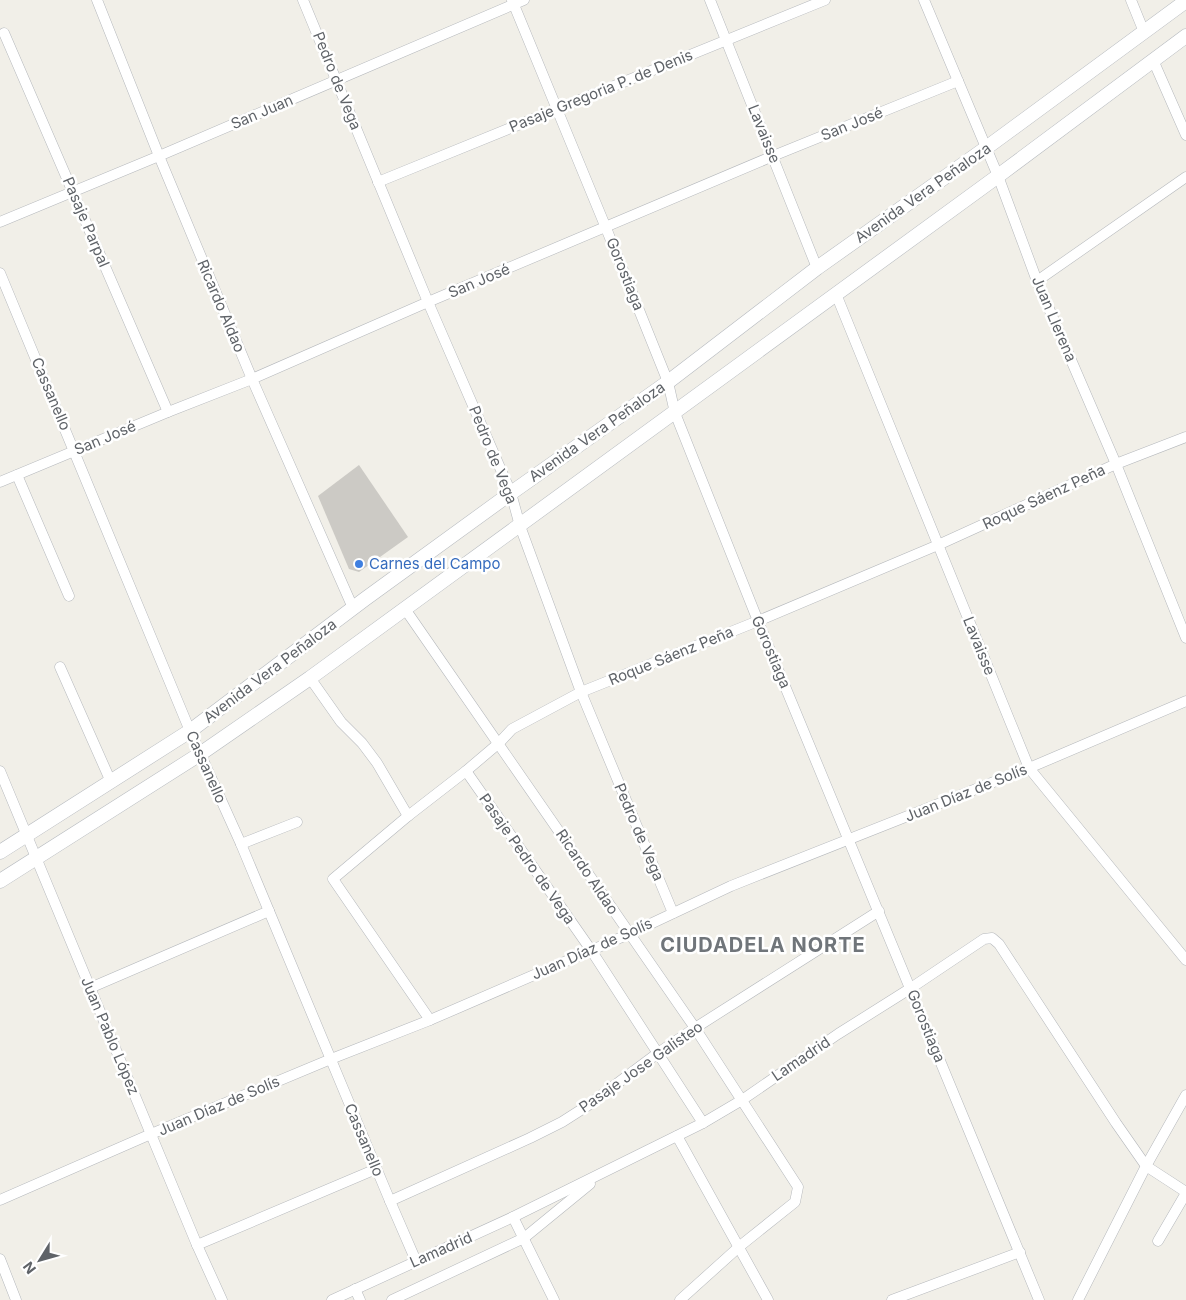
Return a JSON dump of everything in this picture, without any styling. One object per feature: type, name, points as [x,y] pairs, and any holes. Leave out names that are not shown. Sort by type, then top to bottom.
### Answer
[{"type":"main road","name":"Avenida Vera Peñaloza","points":[[0,852],[190,731],[353,608],[668,382],[817,268],[986,148],[1186,1]]},
{"type":"main road","name":"Avenida Vera Peñaloza","points":[[0,881],[200,754],[310,678],[998,176],[1186,36]]},
{"type":"street","name":"Ricardo Aldao","points":[[97,0],[159,156],[252,379],[353,608]]},
{"type":"street","name":"Pedro de Vega","points":[[303,0],[428,302],[511,493],[520,526],[581,692],[673,913]]},
{"type":"street","name":"Lavaisse","points":[[710,0],[817,268]]},
{"type":"street","name":"Pasaje Gregoria P. de Denis","points":[[378,182],[825,0]]},
{"type":"street","name":"Juan Llerena","points":[[924,0],[998,176],[1037,281],[1116,464],[1186,638]]},
{"type":"street","points":[[1131,0],[1144,32]]},
{"type":"street","name":"San Juan","points":[[0,222],[159,156],[517,1]]},
{"type":"street","name":"Gorostiaga","points":[[517,1],[558,109],[668,382],[675,412],[758,622],[1039,1300]]},
{"type":"street","name":"Pasaje Parpal","points":[[4,33],[168,412]]},
{"type":"street","points":[[1153,60],[1186,135]]},
{"type":"street","name":"San José","points":[[0,482],[252,379],[428,302],[773,156],[958,81]]},
{"type":"street","points":[[1037,281],[1186,177]]},
{"type":"street","name":"Cassanello","points":[[0,272],[190,731],[241,844],[416,1261]]},
{"type":"street","name":"Lavaisse","points":[[836,294],[1029,768],[1186,960]]},
{"type":"street","name":"Roque Sáenz Peña","points":[[430,1020],[333,878],[466,771],[499,743],[512,729],[581,692],[758,622],[938,545],[1116,464],[1186,437]]},
{"type":"street","points":[[17,475],[69,596]]},
{"type":"street","name":"Ricardo Aldao","points":[[405,609],[696,1028],[798,1188],[795,1202],[740,1246]]},
{"type":"street","points":[[60,667],[111,782]]},
{"type":"street","points":[[310,678],[341,722],[367,750],[408,816]]},
{"type":"street","name":"Juan Díaz de Solís","points":[[0,1200],[330,1059],[430,1020],[629,934],[731,886],[1029,768],[1186,701]]},
{"type":"street","name":"Juan Pablo López","points":[[0,771],[197,1245],[222,1300]]},
{"type":"street","name":"Pasaje Pedro de Vega","points":[[466,771],[591,950],[702,1123]]},
{"type":"street","points":[[241,844],[296,822]]},
{"type":"street","points":[[90,988],[269,911]]},
{"type":"street","name":"Pasaje Jose Galisteo","points":[[390,1201],[562,1122],[587,1106],[658,1053],[879,911]]},
{"type":"street","name":"Lamadrid","points":[[332,1300],[513,1217],[702,1123],[742,1100],[838,1034],[984,939],[992,938],[999,944],[1146,1166]]},
{"type":"street","points":[[1078,1300],[1146,1166],[1186,1095]]},
{"type":"street","points":[[677,1136],[740,1246],[768,1300]]},
{"type":"street","points":[[1146,1166],[1186,1193],[1158,1241]]},
{"type":"street","points":[[197,1245],[376,1169]]},
{"type":"street","name":"Lamadrid","points":[[392,1300],[524,1238],[604,1172]]},
{"type":"street","points":[[513,1217],[554,1300]]},
{"type":"street","points":[[680,1300],[740,1246]]},
{"type":"street","points":[[892,1300],[1020,1252]]},
{"type":"street","points":[[0,1259],[16,1300]]},
{"type":"street","points":[[355,1289],[360,1300]]},
{"type":"building","points":[[359,465],[408,537],[359,572],[349,569],[318,496]]},
{"type":"place","name":"Carnes del Campo","points":[[359,564]]},
{"type":"district","name":"CIUDADELA NORTE","points":[[763,945]]}]
